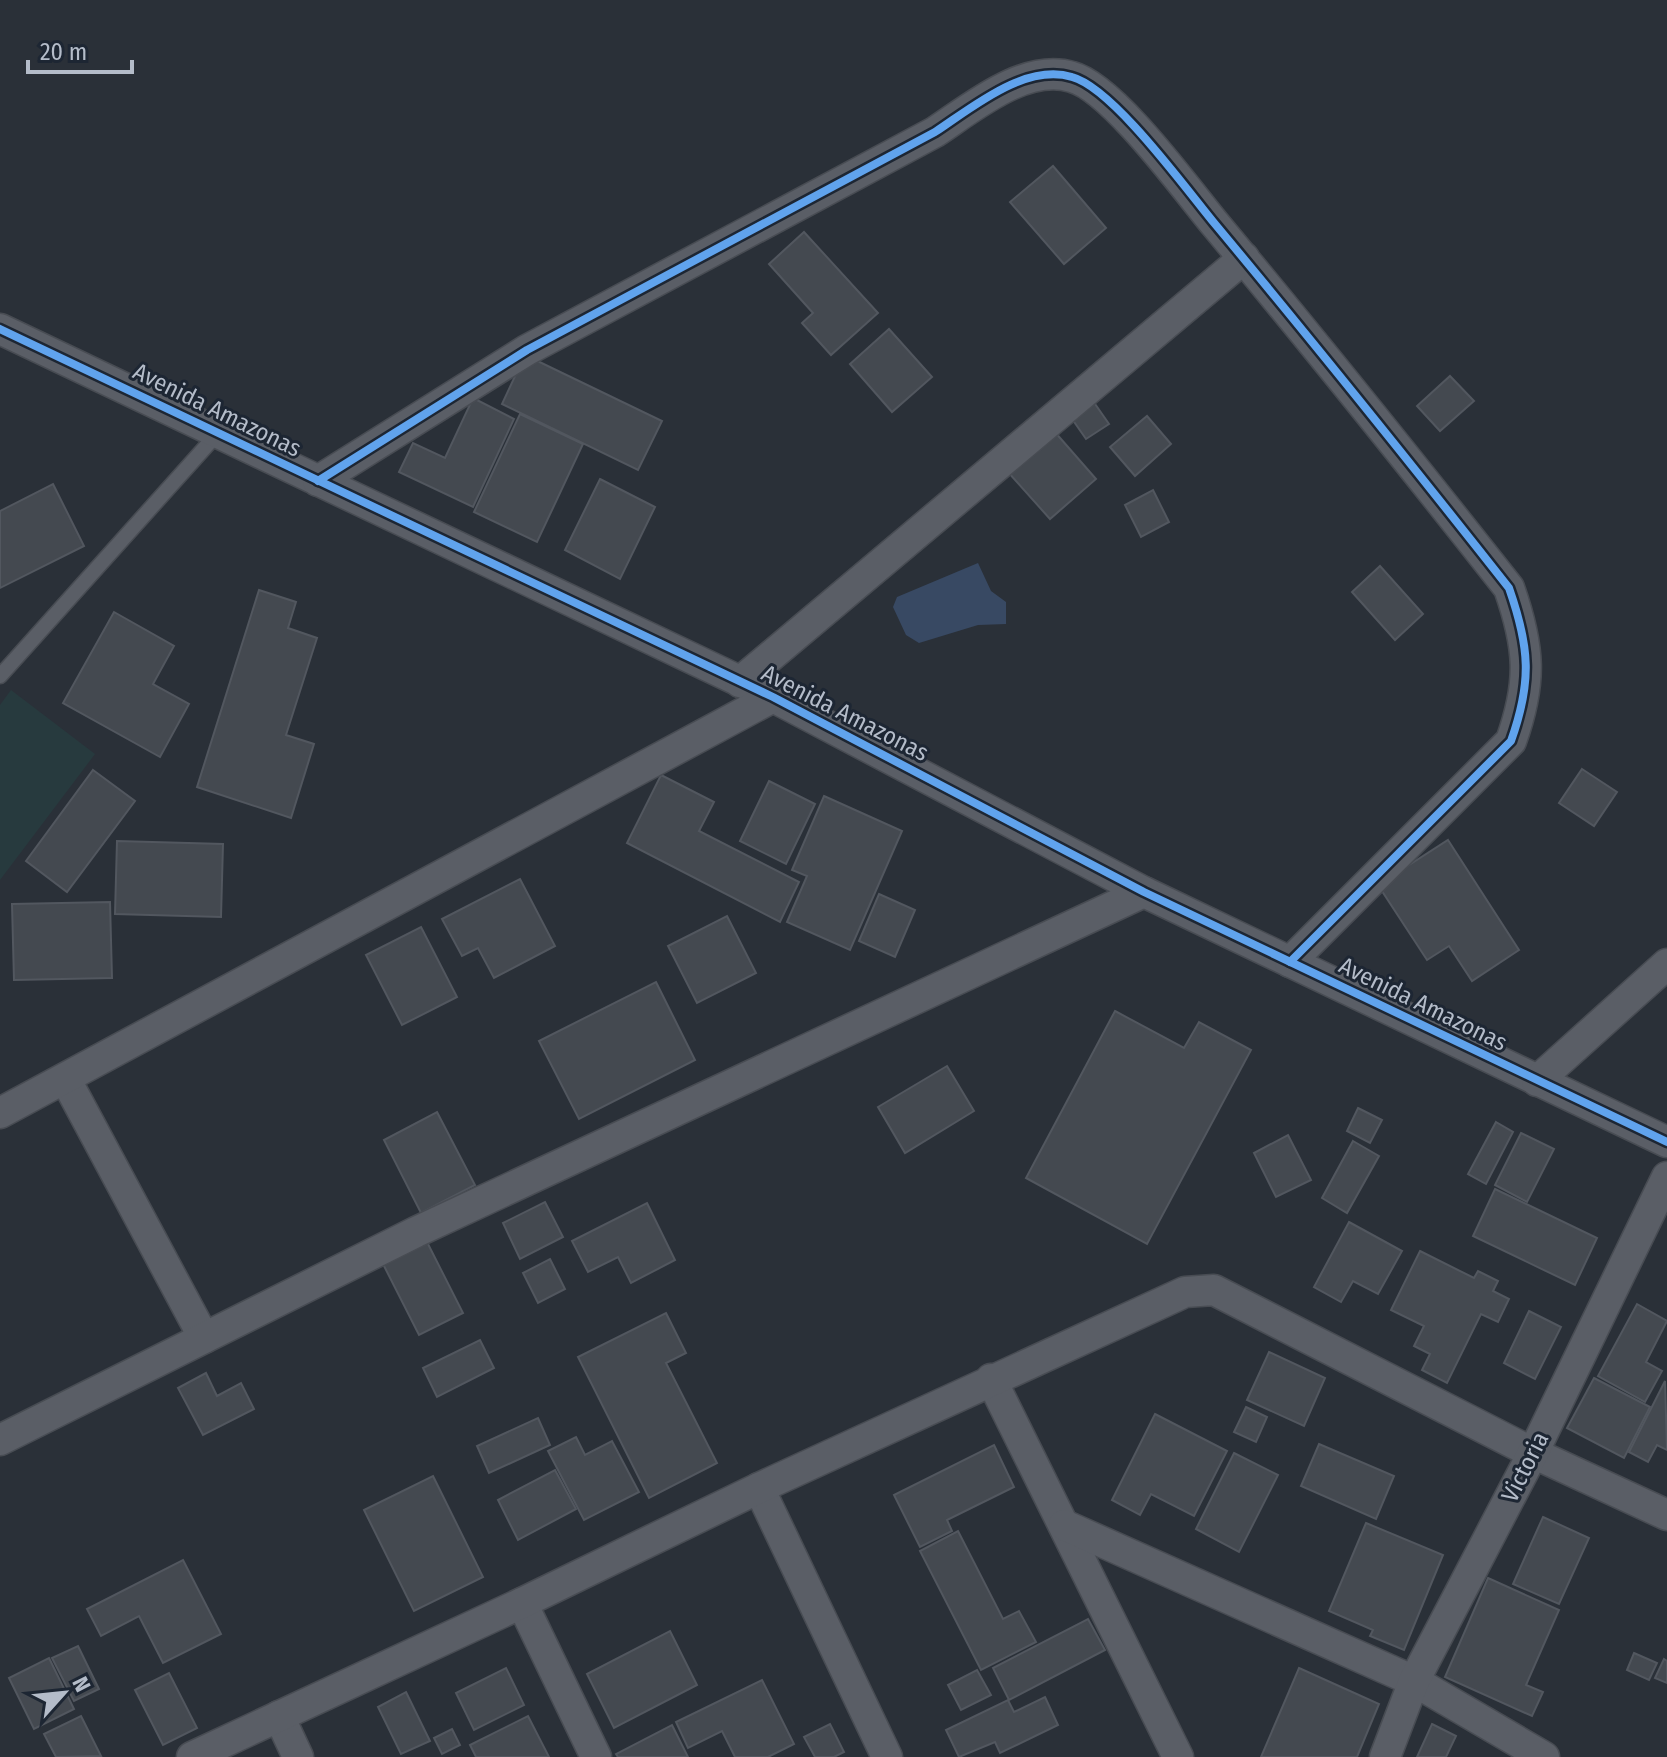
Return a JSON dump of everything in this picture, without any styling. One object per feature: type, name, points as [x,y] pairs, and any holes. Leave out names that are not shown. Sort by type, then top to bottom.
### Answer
[{"type":"street","points":[[318,481],[527,350],[935,132],[981,101],[1040,73],[1074,77],[1105,97],[1244,258],[1335,367],[1509,588],[1528,658],[1524,704],[1511,741],[1290,962]]},
{"type":"street","points":[[740,682],[1244,258]]},
{"type":"street","name":"Avenida Amazonas","points":[[0,329],[773,697],[1144,892],[1667,1142]]},
{"type":"street","points":[[0,1113],[773,697]]},
{"type":"street","points":[[0,1440],[416,1232],[1144,892]]},
{"type":"street","points":[[1537,1081],[1667,964]]},
{"type":"street","points":[[66,1080],[204,1338]]},
{"type":"street","name":"Victoria","points":[[1385,1757],[1414,1681],[1533,1453],[1667,1177]]},
{"type":"street","points":[[192,1757],[991,1379],[1185,1292],[1214,1290],[1533,1453],[1667,1515]]},
{"type":"street","points":[[991,1379],[1178,1757]]},
{"type":"street","points":[[759,1488],[887,1757]]},
{"type":"street","points":[[1064,1525],[1414,1681],[1544,1757]]},
{"type":"street","points":[[522,1603],[596,1757]]},
{"type":"street","points":[[279,1716],[298,1757]]},
{"type":"lane","points":[[0,676],[218,433]]},
{"type":"green space","points":[[11,690],[95,754],[0,880],[0,705]]},
{"type":"water","points":[[978,563],[991,591],[1006,602],[1006,624],[978,625],[919,643],[906,635],[893,607],[897,597]]},
{"type":"building","points":[[1053,166],[1106,228],[1064,264],[1010,202]]},
{"type":"building","points":[[804,232],[878,313],[831,355],[802,323],[813,313],[769,264]]},
{"type":"building","points":[[889,329],[932,377],[892,412],[850,364]]},
{"type":"building","points":[[525,355],[662,421],[638,470],[502,404]]},
{"type":"building","points":[[1450,376],[1474,401],[1440,431],[1417,406]]},
{"type":"building","points":[[473,398],[514,419],[473,507],[399,472],[413,443],[445,458]]},
{"type":"building","points":[[1093,401],[1109,424],[1086,439],[1070,416]]},
{"type":"building","points":[[520,414],[583,444],[537,542],[474,512]]},
{"type":"building","points":[[1147,416],[1171,444],[1135,476],[1110,447]]},
{"type":"building","points":[[1054,431],[1096,479],[1050,519],[1008,472]]},
{"type":"building","points":[[600,479],[655,507],[620,579],[565,550]]},
{"type":"building","points":[[53,484],[84,546],[0,588],[0,511]]},
{"type":"building","points":[[1153,490],[1169,522],[1141,537],[1125,505]]},
{"type":"building","points":[[1380,566],[1423,614],[1395,640],[1352,592]]},
{"type":"building","points":[[259,590],[296,602],[288,628],[317,638],[286,735],[314,744],[291,818],[197,787]]},
{"type":"building","points":[[114,612],[174,646],[153,684],[189,704],[160,757],[63,703]]},
{"type":"building","points":[[1582,769],[1617,792],[1594,826],[1559,803]]},
{"type":"building","points":[[93,770],[135,801],[67,892],[26,861]]},
{"type":"building","points":[[661,775],[714,802],[699,831],[799,882],[780,922],[627,843]]},
{"type":"building","points":[[769,781],[815,804],[786,864],[740,841]]},
{"type":"building","points":[[824,796],[902,831],[850,950],[787,922],[807,876],[792,870]]},
{"type":"building","points":[[1448,840],[1519,950],[1472,981],[1449,946],[1427,960],[1378,885]]},
{"type":"building","points":[[117,841],[223,844],[221,917],[115,914]]},
{"type":"building","points":[[520,879],[555,946],[494,978],[478,948],[462,956],[442,919]]},
{"type":"building","points":[[879,894],[915,910],[895,957],[859,941]]},
{"type":"building","points":[[110,902],[112,978],[14,980],[12,904]]},
{"type":"building","points":[[727,916],[756,973],[697,1003],[668,946]]},
{"type":"building","points":[[421,927],[457,997],[402,1025],[366,955]]},
{"type":"building","points":[[656,982],[695,1060],[579,1119],[539,1041]]},
{"type":"building","points":[[1115,1011],[1184,1048],[1199,1022],[1251,1050],[1147,1244],[1026,1178]]},
{"type":"building","points":[[947,1066],[974,1111],[905,1153],[878,1107]]},
{"type":"building","points":[[1358,1108],[1382,1120],[1370,1143],[1347,1131]]},
{"type":"building","points":[[437,1112],[475,1185],[421,1213],[384,1140]]},
{"type":"building","points":[[1496,1122],[1513,1132],[1486,1184],[1468,1174]]},
{"type":"building","points":[[1521,1133],[1554,1149],[1527,1202],[1495,1185]]},
{"type":"building","points":[[1288,1135],[1311,1180],[1276,1197],[1254,1153]]},
{"type":"building","points":[[1353,1141],[1379,1156],[1347,1213],[1322,1198]]},
{"type":"building","points":[[1495,1189],[1597,1238],[1575,1285],[1473,1236]]},
{"type":"building","points":[[545,1202],[563,1237],[520,1259],[503,1223]]},
{"type":"building","points":[[647,1203],[675,1260],[631,1283],[618,1257],[588,1272],[572,1241]]},
{"type":"building","points":[[1349,1222],[1402,1251],[1378,1294],[1353,1281],[1341,1302],[1314,1287]]},
{"type":"building","points":[[427,1242],[463,1313],[419,1335],[383,1264]]},
{"type":"building","points":[[1420,1251],[1474,1278],[1478,1271],[1498,1281],[1493,1291],[1509,1299],[1498,1322],[1481,1314],[1447,1383],[1422,1370],[1430,1354],[1414,1346],[1424,1326],[1391,1310]]},
{"type":"building","points":[[550,1259],[565,1289],[538,1303],[523,1273]]},
{"type":"building","points":[[1637,1304],[1667,1321],[1646,1362],[1662,1371],[1645,1402],[1598,1376]]},
{"type":"building","points":[[1529,1311],[1561,1327],[1535,1379],[1504,1363]]},
{"type":"building","points":[[666,1313],[686,1353],[666,1363],[717,1463],[649,1498],[578,1357]]},
{"type":"building","points":[[480,1340],[494,1368],[437,1397],[423,1368]]},
{"type":"building","points":[[1269,1352],[1325,1378],[1304,1426],[1247,1400]]},
{"type":"building","points":[[206,1373],[217,1396],[241,1383],[254,1409],[203,1435],[178,1388]]},
{"type":"building","points":[[1594,1378],[1650,1407],[1624,1458],[1567,1428]]},
{"type":"building","points":[[1665,1381],[1667,1450],[1657,1445],[1648,1462],[1629,1452]]},
{"type":"building","points":[[1246,1407],[1267,1417],[1256,1442],[1234,1432]]},
{"type":"building","points":[[1155,1414],[1227,1451],[1194,1516],[1151,1494],[1140,1515],[1112,1500]]},
{"type":"building","points":[[538,1418],[550,1445],[489,1473],[477,1446]]},
{"type":"building","points":[[576,1437],[585,1455],[612,1441],[639,1492],[584,1520],[548,1451]]},
{"type":"building","points":[[1319,1444],[1394,1476],[1376,1519],[1301,1486]]},
{"type":"building","points":[[994,1445],[1014,1487],[947,1520],[952,1531],[920,1547],[894,1495]]},
{"type":"building","points":[[1234,1453],[1278,1475],[1239,1552],[1196,1529]]},
{"type":"building","points":[[555,1470],[576,1509],[518,1540],[498,1500]]},
{"type":"building","points":[[433,1476],[483,1577],[414,1611],[364,1510]]},
{"type":"building","points":[[1543,1517],[1589,1538],[1559,1604],[1513,1584]]},
{"type":"building","points":[[1366,1523],[1443,1555],[1404,1650],[1370,1636],[1373,1630],[1329,1611]]},
{"type":"building","points":[[958,1531],[1003,1619],[1019,1611],[1036,1642],[981,1670],[920,1551]]},
{"type":"building","points":[[183,1560],[221,1634],[163,1663],[139,1616],[101,1636],[87,1609]]},
{"type":"building","points":[[1488,1578],[1559,1610],[1526,1685],[1543,1692],[1532,1716],[1445,1677]]},
{"type":"building","points":[[1088,1619],[1105,1650],[1009,1700],[993,1668]]},
{"type":"building","points":[[670,1631],[697,1685],[614,1728],[587,1674]]},
{"type":"building","points":[[78,1646],[99,1689],[74,1701],[52,1658]]},
{"type":"building","points":[[1634,1653],[1657,1663],[1649,1680],[1627,1670]]},
{"type":"building","points":[[49,1658],[74,1709],[34,1729],[9,1678]]},
{"type":"building","points":[[1664,1659],[1667,1661],[1667,1683],[1655,1678]]},
{"type":"building","points":[[506,1668],[524,1705],[474,1730],[456,1693]]},
{"type":"building","points":[[1299,1668],[1379,1704],[1357,1757],[1261,1757]]},
{"type":"building","points":[[977,1670],[991,1695],[961,1710],[948,1685]]},
{"type":"building","points":[[169,1673],[197,1728],[163,1745],[135,1690]]},
{"type":"building","points":[[762,1680],[794,1744],[768,1757],[735,1757],[722,1731],[688,1748],[676,1722]]},
{"type":"building","points":[[406,1692],[430,1741],[401,1754],[378,1707]]},
{"type":"building","points":[[1045,1697],[1058,1725],[1000,1753],[995,1742],[959,1757],[946,1730],[1008,1700],[1014,1712]]},
{"type":"building","points":[[81,1716],[101,1756],[56,1757],[44,1734]]},
{"type":"building","points":[[528,1716],[549,1757],[476,1757],[470,1745]]},
{"type":"building","points":[[830,1724],[844,1752],[834,1757],[815,1757],[804,1737]]},
{"type":"building","points":[[1432,1724],[1456,1736],[1446,1757],[1417,1757]]},
{"type":"building","points":[[672,1725],[688,1757],[618,1757],[616,1754]]},
{"type":"building","points":[[452,1729],[460,1745],[442,1754],[434,1738]]},
{"type":"cycle path","points":[[318,481],[527,350],[935,132],[1000,90],[1036,76],[1054,74],[1072,77],[1089,85],[1128,119],[1148,142],[1436,496],[1509,588],[1521,629],[1525,682],[1511,741],[1290,962]]},
{"type":"cycle path","points":[[0,329],[773,697],[1144,892],[1667,1142]]}]
